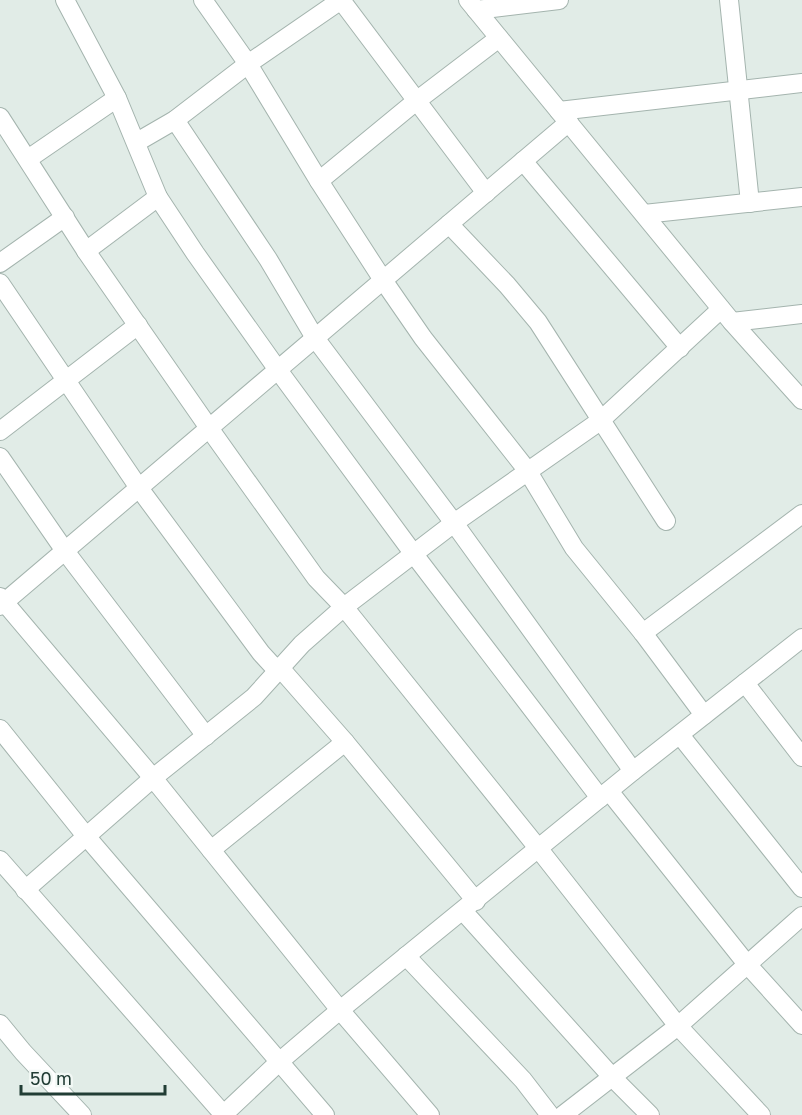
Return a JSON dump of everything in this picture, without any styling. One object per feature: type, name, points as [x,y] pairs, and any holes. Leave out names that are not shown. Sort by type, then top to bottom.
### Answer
[{"type":"street","points":[[65,0],[117,98],[158,197],[278,370],[413,553],[605,794],[802,1025]]},
{"type":"street","points":[[203,0],[248,64],[319,181],[423,338],[526,470],[574,548],[643,633],[704,715]]},
{"type":"street","points":[[137,142],[175,120],[248,64],[341,0],[486,193]]},
{"type":"street","points":[[472,5],[559,0]]},
{"type":"street","points":[[729,0],[750,203]]},
{"type":"street","points":[[472,5],[727,315],[802,400]]},
{"type":"street","points":[[319,181],[416,102],[500,38]]},
{"type":"street","points":[[430,1115],[340,1010],[153,778],[1,602],[139,488],[486,193],[523,161],[564,117],[738,90],[802,83]]},
{"type":"street","points":[[28,159],[117,98]]},
{"type":"street","points":[[0,117],[86,251],[316,578],[344,607],[678,1026],[761,1115]]},
{"type":"street","points":[[175,120],[268,259],[315,338],[454,523],[633,771]]},
{"type":"street","points":[[523,161],[680,348]]},
{"type":"street","points":[[86,251],[158,197]]},
{"type":"street","points":[[644,214],[802,197]]},
{"type":"street","points":[[0,263],[65,218]]},
{"type":"street","points":[[449,224],[507,285],[538,322],[666,521]]},
{"type":"street","points":[[0,283],[139,488],[261,653],[272,665],[281,669],[345,742],[469,906],[613,1078],[650,1115]]},
{"type":"street","points":[[25,890],[153,778],[254,697],[302,644],[344,607],[526,470],[600,421],[680,348],[727,315],[802,314]]},
{"type":"street","points":[[0,431],[138,325]]},
{"type":"street","points":[[0,457],[64,551],[206,736]]},
{"type":"street","points":[[643,633],[802,514]]},
{"type":"street","points":[[0,860],[223,1115],[279,1062],[340,1010],[633,771],[802,638]]},
{"type":"street","points":[[745,683],[802,757]]},
{"type":"street","points":[[0,729],[86,836],[325,1115]]},
{"type":"street","points":[[680,735],[802,888]]},
{"type":"street","points":[[211,850],[345,742]]},
{"type":"street","points":[[563,1115],[678,1026],[802,916]]},
{"type":"street","points":[[406,956],[523,1080],[550,1115]]},
{"type":"street","points":[[0,1024],[29,1059],[82,1115]]}]
